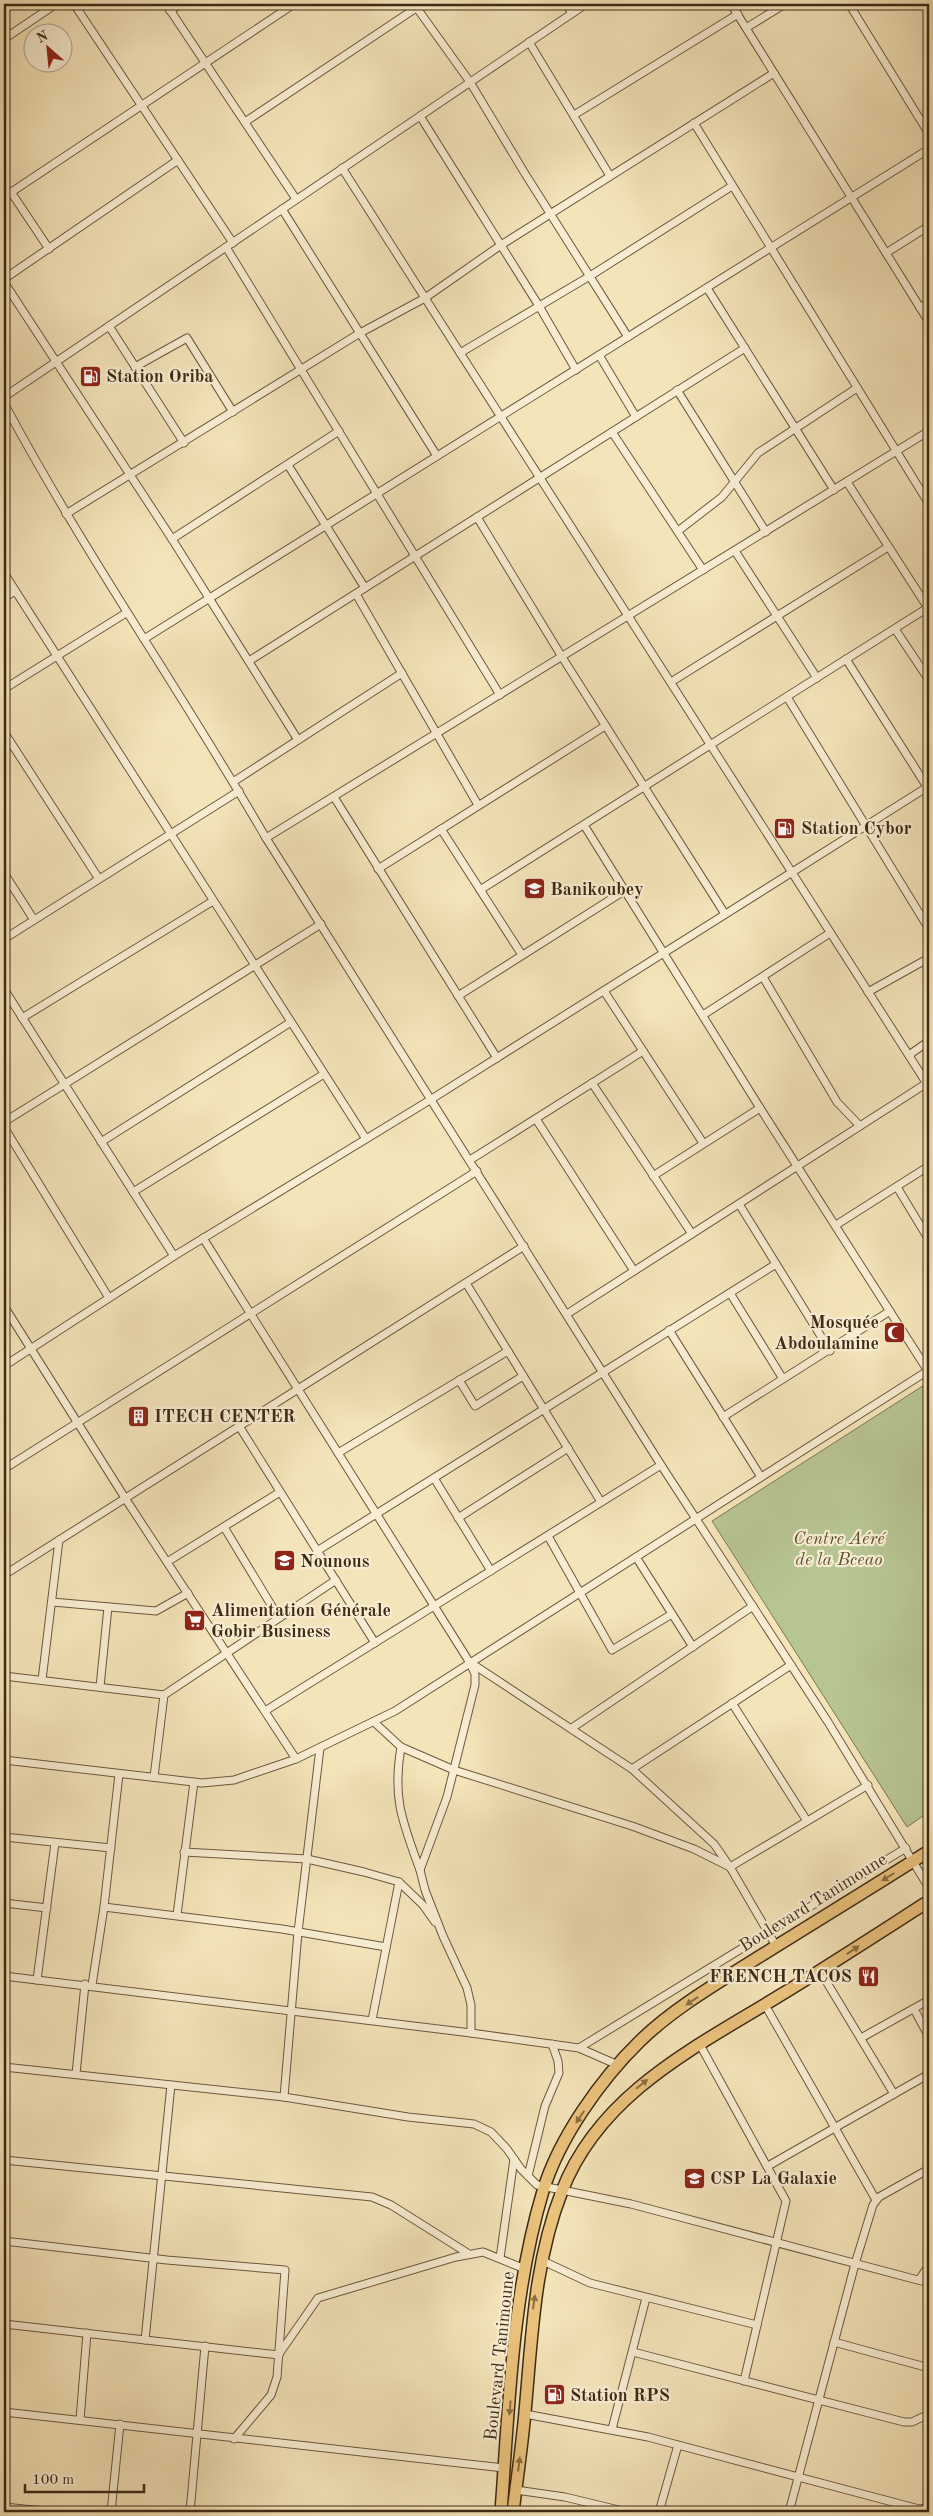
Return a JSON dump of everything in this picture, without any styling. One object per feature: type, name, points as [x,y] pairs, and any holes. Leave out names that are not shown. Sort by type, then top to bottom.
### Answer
[{"type":"main road","name":"Boulevard Tanimoune","points":[[501,2512],[519,2302],[525,2269],[544,2187],[573,2127],[602,2083],[643,2038],[674,2013],[776,1946],[929,1851]]},
{"type":"main road","name":"Boulevard Tanimoune","points":[[514,2512],[525,2414],[534,2305],[541,2260],[562,2191],[590,2140],[630,2093],[664,2066],[820,1971],[929,1901]]},
{"type":"street","points":[[4,39],[56,4]]},
{"type":"street","points":[[74,4],[178,160],[301,370],[500,695]]},
{"type":"street","points":[[166,4],[296,200]]},
{"type":"street","points":[[170,11],[181,4]]},
{"type":"street","points":[[4,197],[294,4]]},
{"type":"street","points":[[566,4],[572,13]]},
{"type":"street","points":[[4,397],[586,4]]},
{"type":"street","points":[[731,4],[929,322]]},
{"type":"street","points":[[746,28],[785,4]]},
{"type":"street","points":[[849,4],[929,134]]},
{"type":"street","points":[[245,122],[418,5],[470,82],[550,214],[628,337]]},
{"type":"street","points":[[574,115],[738,14]]},
{"type":"street","points":[[529,42],[610,176]]},
{"type":"street","points":[[66,514],[131,476],[360,333],[425,298],[501,245],[774,73]]},
{"type":"street","points":[[420,116],[539,306],[576,370]]},
{"type":"street","points":[[694,123],[929,504]]},
{"type":"street","points":[[144,639],[929,149]]},
{"type":"street","points":[[178,160],[48,248],[4,281],[172,538],[298,740]]},
{"type":"street","points":[[342,168],[928,1085],[860,1126],[567,1314]]},
{"type":"street","points":[[460,353],[590,276],[732,186]]},
{"type":"street","points":[[11,192],[48,248]]},
{"type":"street","points":[[282,209],[437,456]]},
{"type":"street","points":[[886,253],[929,226]]},
{"type":"street","points":[[707,288],[834,490]]},
{"type":"street","points":[[920,308],[929,302]]},
{"type":"street","points":[[109,326],[184,443]]},
{"type":"street","points":[[135,366],[187,338],[233,412]]},
{"type":"street","points":[[249,661],[745,348]]},
{"type":"street","points":[[599,355],[636,416]]},
{"type":"street","points":[[678,530],[722,497],[758,453],[857,388]]},
{"type":"street","points":[[677,390],[733,483],[766,532]]},
{"type":"street","points":[[4,403],[66,514],[126,613],[239,791],[266,838],[661,1465],[868,1785],[929,1888]]},
{"type":"street","points":[[266,838],[929,431]]},
{"type":"street","points":[[172,538],[339,432]]},
{"type":"street","points":[[612,432],[703,570]]},
{"type":"street","points":[[288,465],[366,588]]},
{"type":"street","points":[[480,890],[928,608],[846,482]]},
{"type":"street","points":[[478,517],[562,657],[725,914]]},
{"type":"street","points":[[671,682],[888,547]]},
{"type":"street","points":[[734,551],[817,678]]},
{"type":"street","points":[[4,573],[366,1139]]},
{"type":"street","points":[[4,598],[15,591]]},
{"type":"street","points":[[356,594],[478,805]]},
{"type":"street","points":[[4,689],[126,613]]},
{"type":"street","points":[[895,628],[929,680]]},
{"type":"street","points":[[4,1366],[174,1256],[498,1058],[929,787],[846,659]]},
{"type":"street","points":[[233,782],[402,673]]},
{"type":"street","points":[[787,697],[929,929]]},
{"type":"street","points":[[378,869],[605,726]]},
{"type":"street","points":[[4,732],[99,879]]},
{"type":"street","points":[[4,939],[239,791]]},
{"type":"street","points":[[334,797],[498,1058]]},
{"type":"street","points":[[4,1760],[194,1782],[234,1780],[296,1759],[374,1722],[470,1663],[929,1370],[760,1108],[584,825]]},
{"type":"street","points":[[440,829],[522,955]]},
{"type":"street","points":[[4,873],[34,920]]},
{"type":"street","points":[[458,996],[624,891]]},
{"type":"street","points":[[22,1018],[214,901]]},
{"type":"street","points":[[4,1122],[321,924]]},
{"type":"street","points":[[703,1015],[830,933]]},
{"type":"street","points":[[868,992],[929,958]]},
{"type":"street","points":[[763,977],[837,1102],[860,1126]]},
{"type":"street","points":[[4,989],[174,1256]]},
{"type":"street","points":[[604,991],[704,1143]]},
{"type":"street","points":[[101,1142],[291,1022]]},
{"type":"street","points":[[909,1055],[929,1041]]},
{"type":"street","points":[[470,1160],[643,1051]]},
{"type":"street","points":[[133,1192],[324,1074]]},
{"type":"street","points":[[592,1083],[692,1234]]},
{"type":"street","points":[[653,1176],[760,1108]]},
{"type":"street","points":[[536,1118],[634,1271]]},
{"type":"street","points":[[4,1127],[109,1298]]},
{"type":"street","points":[[836,1225],[929,1166]]},
{"type":"street","points":[[4,1469],[250,1312],[477,1171]]},
{"type":"street","points":[[897,1187],[929,1240]]},
{"type":"street","points":[[738,1204],[830,1351]]},
{"type":"street","points":[[203,1238],[470,1663],[475,1674],[475,1686],[447,1797],[420,1870]]},
{"type":"street","points":[[4,1575],[524,1246]]},
{"type":"street","points":[[317,1551],[776,1264]]},
{"type":"street","points":[[466,1283],[601,1502]]},
{"type":"street","points":[[730,1293],[783,1379]]},
{"type":"street","points":[[4,1306],[125,1498],[296,1759]]},
{"type":"street","points":[[723,1417],[830,1351],[890,1311]]},
{"type":"street","points":[[669,1330],[760,1477]]},
{"type":"street","points":[[338,1453],[508,1351]]},
{"type":"street","points":[[459,1380],[475,1406],[523,1376]]},
{"type":"street","points":[[239,1426],[375,1643]]},
{"type":"street","points":[[458,1518],[568,1448]]},
{"type":"street","points":[[265,1711],[661,1465]]},
{"type":"street","points":[[434,1478],[491,1571]]},
{"type":"street","points":[[167,1562],[280,1492]]},
{"type":"street","points":[[224,1527],[279,1618]]},
{"type":"street","points":[[548,1536],[612,1650],[672,1614]]},
{"type":"street","points":[[42,1680],[59,1540]]},
{"type":"street","points":[[636,1557],[693,1647]]},
{"type":"street","points":[[4,1676],[164,1694],[336,1580]]},
{"type":"street","points":[[52,1602],[156,1611],[188,1593]]},
{"type":"street","points":[[572,1728],[753,1606]]},
{"type":"street","points":[[100,1687],[108,1607]]},
{"type":"street","points":[[470,1663],[632,1769],[714,1844],[730,1867],[776,1946]]},
{"type":"street","points":[[632,1769],[790,1665]]},
{"type":"street","points":[[154,1777],[164,1694]]},
{"type":"street","points":[[732,1703],[806,1821]]},
{"type":"street","points":[[374,1722],[401,1747],[454,1770],[632,1826],[694,1849],[730,1867]]},
{"type":"street","points":[[401,1747],[396,1773],[400,1814],[425,1890],[469,1995],[471,2033]]},
{"type":"street","points":[[284,2097],[298,1932],[320,1748]]},
{"type":"street","points":[[76,2074],[89,1985],[104,1907],[119,1774]]},
{"type":"street","points":[[177,1915],[194,1782]]},
{"type":"street","points":[[730,1867],[868,1785]]},
{"type":"street","points":[[4,1837],[111,1848]]},
{"type":"street","points":[[37,1980],[55,1843]]},
{"type":"street","points":[[580,2048],[906,1848]]},
{"type":"street","points":[[184,1852],[307,1859],[399,1882],[423,1905],[443,1936]]},
{"type":"street","points":[[372,2020],[399,1882]]},
{"type":"street","points":[[4,1903],[47,1908]]},
{"type":"street","points":[[104,1907],[298,1932],[386,1947]]},
{"type":"street","points":[[820,1971],[894,2094]]},
{"type":"street","points":[[4,1976],[292,2010],[580,2048],[618,2065]]},
{"type":"street","points":[[862,2038],[929,2000]]},
{"type":"street","points":[[765,2005],[876,2200]]},
{"type":"street","points":[[914,2009],[929,2036]]},
{"type":"street","points":[[699,2043],[786,2201],[778,2244],[744,2381]]},
{"type":"street","points":[[528,2176],[545,2106],[559,2073],[558,2061],[552,2044]]},
{"type":"street","points":[[4,2066],[284,2097],[408,2117],[474,2124],[491,2132],[537,2185],[624,2202],[929,2283]]},
{"type":"street","points":[[768,2166],[929,2074]]},
{"type":"street","points":[[145,2340],[171,2085]]},
{"type":"street","points":[[500,2258],[514,2158]]},
{"type":"street","points":[[4,2160],[372,2197],[390,2205],[469,2254]]},
{"type":"street","points":[[789,2512],[855,2264],[876,2200],[929,2170]]},
{"type":"street","points":[[4,2241],[153,2258],[285,2270],[277,2377],[271,2395],[234,2439]]},
{"type":"street","points":[[279,2355],[318,2298],[469,2254],[483,2252],[525,2269]]},
{"type":"street","points":[[541,2260],[584,2281],[757,2326]]},
{"type":"street","points":[[919,2280],[929,2265]]},
{"type":"street","points":[[612,2429],[646,2298]]},
{"type":"street","points":[[4,2324],[279,2355]]},
{"type":"street","points":[[80,2420],[87,2333]]},
{"type":"street","points":[[834,2342],[929,2368]]},
{"type":"street","points":[[190,2512],[206,2346]]},
{"type":"street","points":[[633,2352],[904,2422],[912,2422],[929,2414]]},
{"type":"street","points":[[4,2412],[504,2468]]},
{"type":"street","points":[[525,2414],[612,2429],[678,2444],[927,2510]]},
{"type":"street","points":[[112,2512],[120,2424]]},
{"type":"street","points":[[659,2512],[678,2444]]},
{"type":"street","points":[[516,2490],[565,2497],[627,2512]]},
{"type":"street","points":[[4,2507],[54,2512]]},
{"type":"green space","name":"Centre Aéré de la Bceao","points":[[929,1382],[929,1812],[907,1827],[712,1521]]},
{"type":"place","name":"Station Oriba","points":[[90,376]]},
{"type":"place","name":"Station Cybor","points":[[785,828]]},
{"type":"place","name":"Banikoubey","points":[[534,889]]},
{"type":"place","name":"Mosquée Abdoulamine","points":[[895,1332]]},
{"type":"place","name":"ITECH CENTER","points":[[138,1416]]},
{"type":"place","name":"Nounous","points":[[284,1561]]},
{"type":"place","name":"Alimentation Générale Gobir Business","points":[[195,1620]]},
{"type":"place","name":"FRENCH TACOS","points":[[868,1976]]},
{"type":"place","name":"CSP La Galaxie","points":[[694,2178]]},
{"type":"place","name":"Station RPS","points":[[554,2395]]}]
